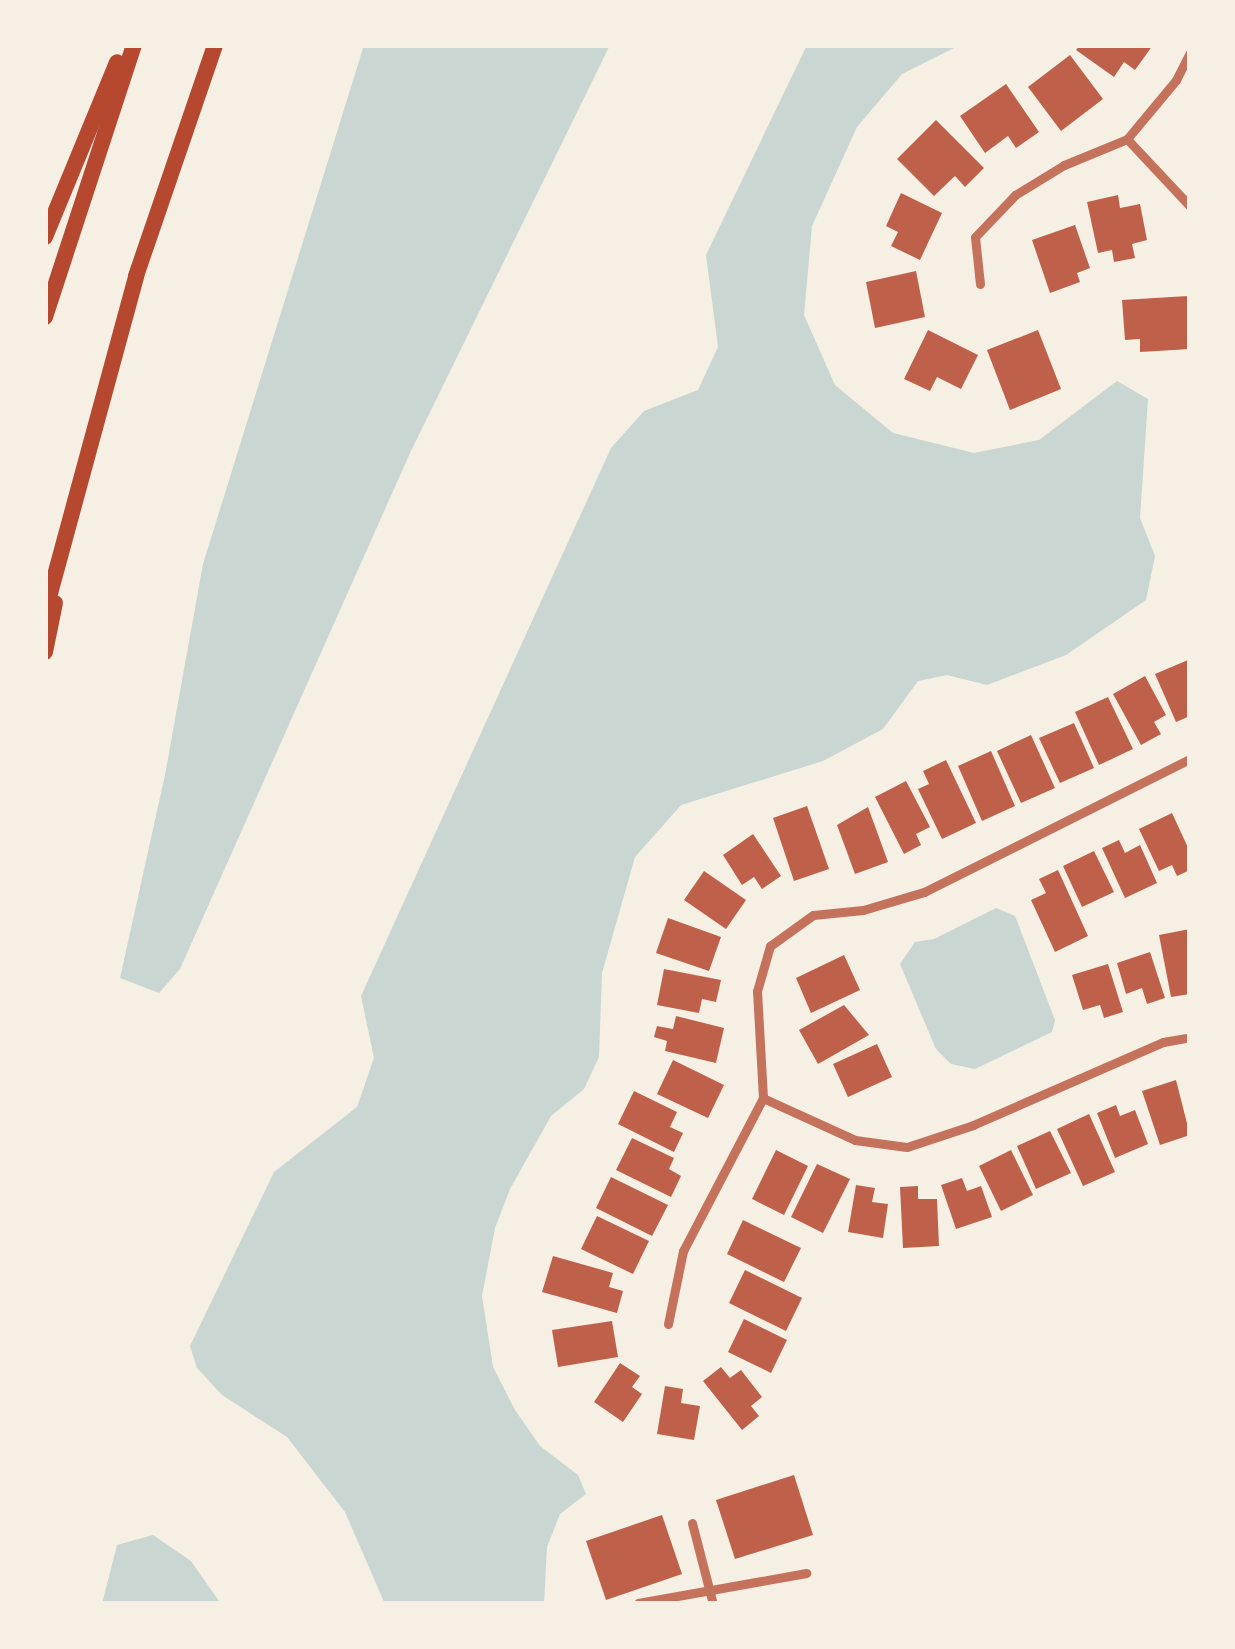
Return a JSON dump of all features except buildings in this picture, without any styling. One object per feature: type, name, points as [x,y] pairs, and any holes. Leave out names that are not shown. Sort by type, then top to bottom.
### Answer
[{"type":"highway","points":[[45,237],[125,45]]},
{"type":"highway","points":[[45,317],[134,45]]},
{"type":"highway","points":[[45,612],[142,256],[215,45]]},
{"type":"highway","points":[[45,652],[81,467]]},
{"type":"street","points":[[980,284],[975,237],[1015,195],[1064,165],[1127,139],[1176,80],[1190,53]]},
{"type":"street","points":[[1127,139],[1190,206]]},
{"type":"street","points":[[668,1324],[682,1251],[763,1097],[757,992],[770,946],[813,915],[863,910],[924,892],[1190,759]]},
{"type":"street","points":[[763,1097],[855,1140],[907,1147],[973,1125],[1163,1042],[1190,1037]]},
{"type":"street","points":[[692,1523],[713,1604]]},
{"type":"street","points":[[638,1603],[806,1573]]},
{"type":"shaded area","points":[[364,45],[610,45],[410,453],[180,969],[159,993],[120,978],[165,775],[203,564]]},
{"type":"shaded area","points":[[807,45],[960,45],[902,74],[857,127],[812,226],[804,315],[835,385],[893,433],[974,453],[1039,440],[1117,381],[1148,399],[1140,518],[1155,556],[1146,600],[1066,655],[987,685],[947,675],[918,681],[883,729],[823,761],[681,805],[635,857],[602,973],[599,1057],[584,1089],[551,1116],[510,1189],[495,1228],[482,1296],[493,1367],[515,1410],[540,1446],[578,1475],[586,1494],[560,1514],[547,1547],[544,1604],[385,1604],[345,1512],[287,1437],[222,1395],[197,1368],[190,1346],[274,1172],[357,1107],[374,1058],[361,996],[611,448],[644,411],[698,390],[718,347],[706,255]]},
{"type":"shaded area","points":[[996,908],[1015,916],[1055,1020],[1052,1032],[975,1069],[951,1064],[936,1049],[900,964],[915,942],[934,939]]},
{"type":"shaded area","points":[[153,1535],[191,1561],[221,1604],[102,1604],[117,1545]]}]
